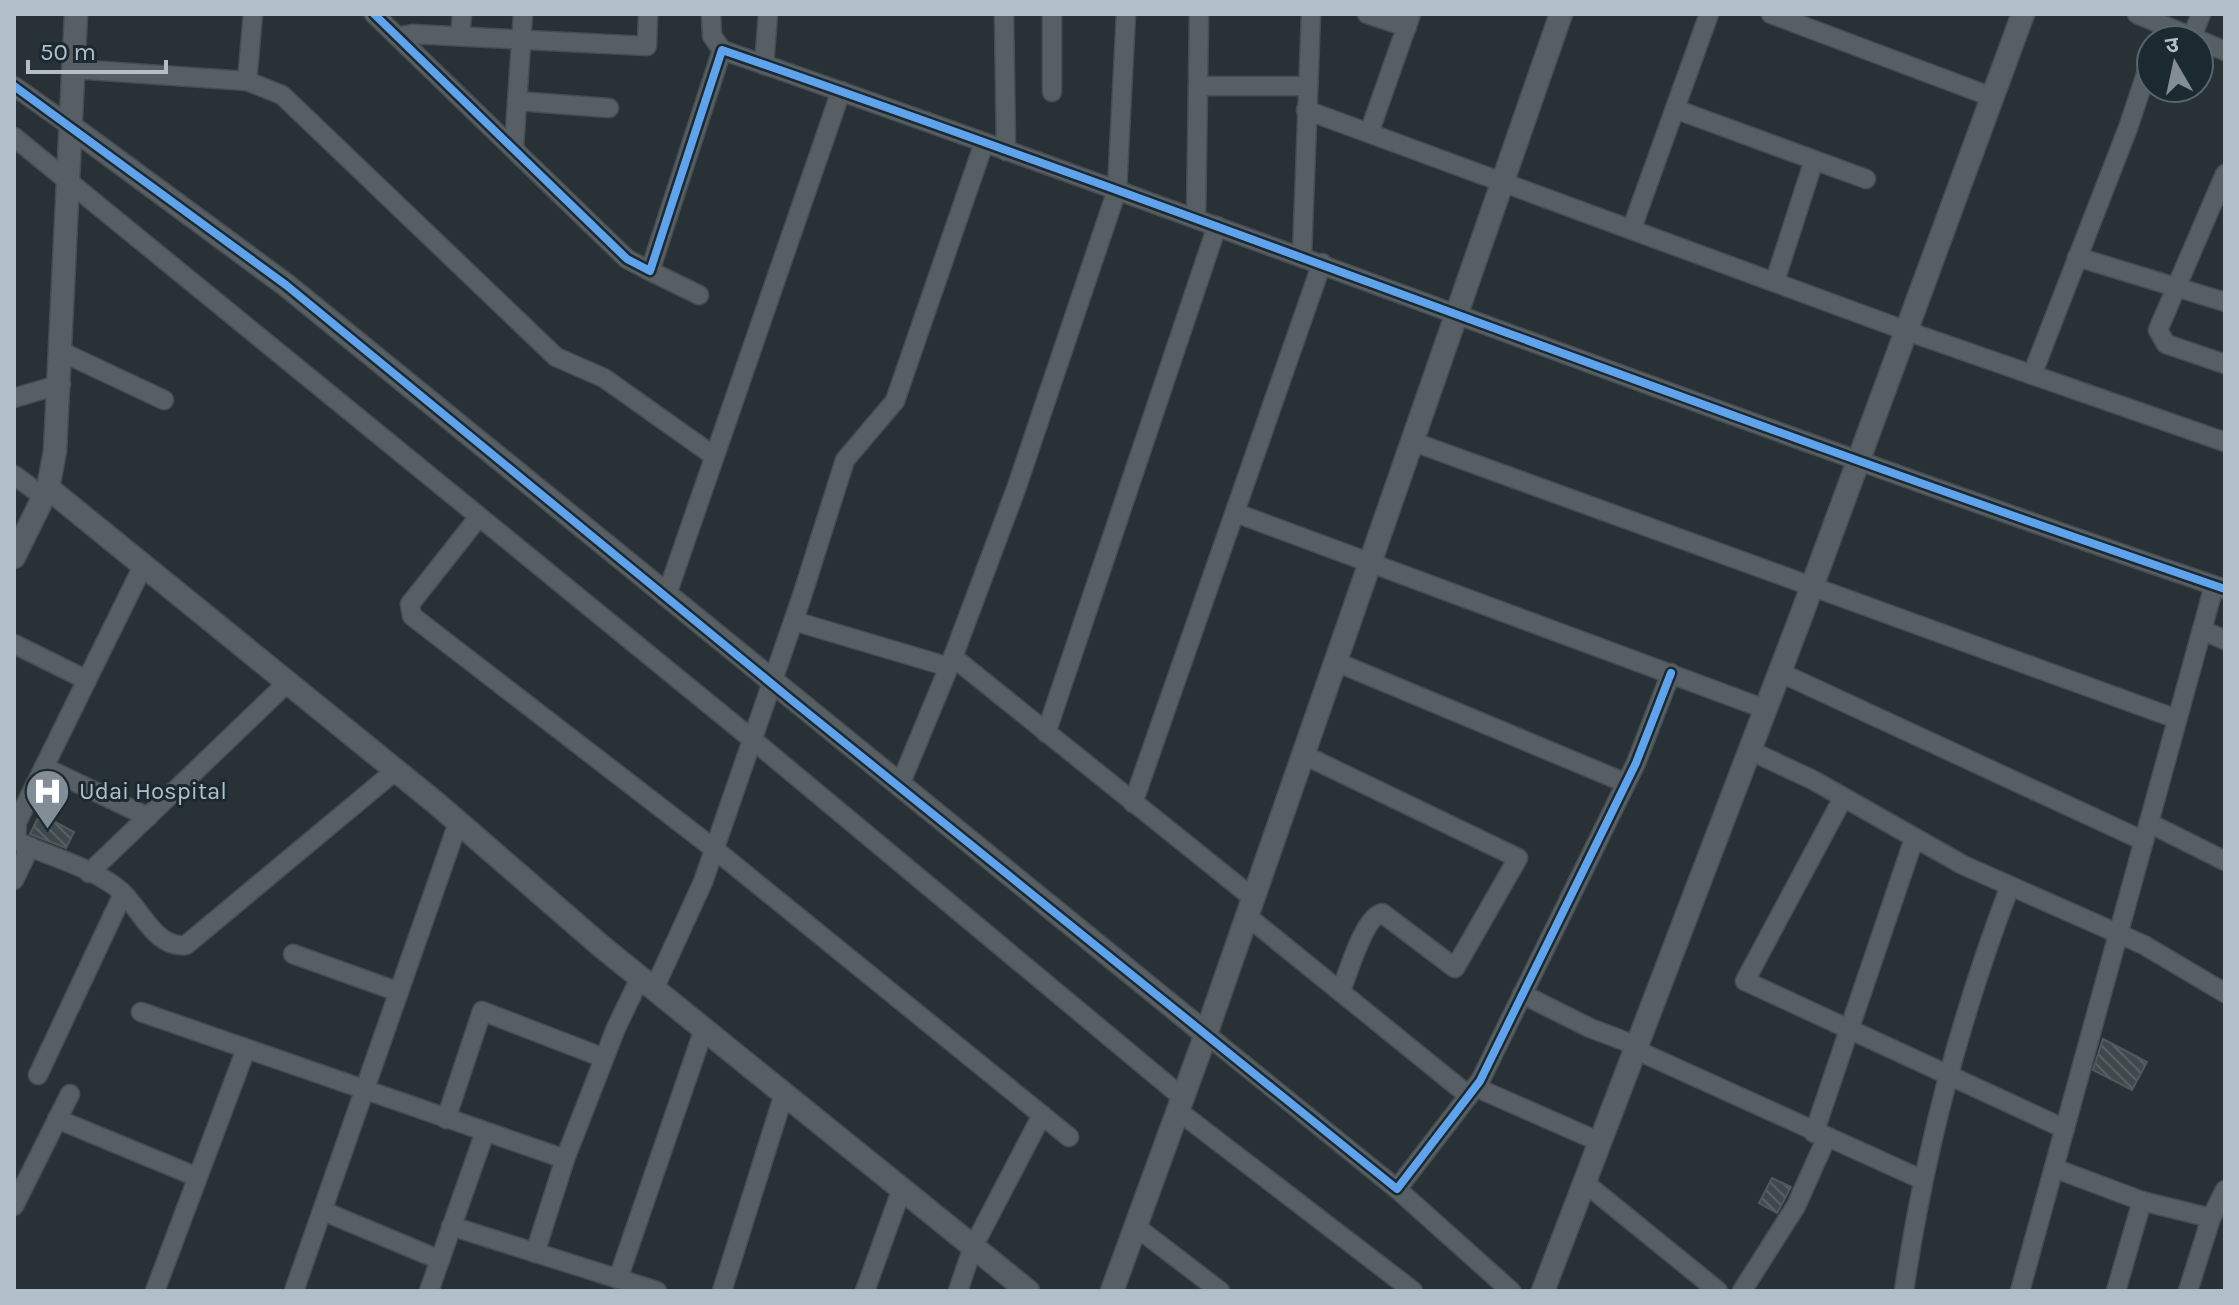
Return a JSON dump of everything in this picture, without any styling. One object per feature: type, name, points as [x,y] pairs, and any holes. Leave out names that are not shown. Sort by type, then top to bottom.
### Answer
[{"type":"street","points":[[14,557],[46,492],[61,384],[76,14]]},
{"type":"street","points":[[247,81],[253,14]]},
{"type":"street","points":[[374,14],[627,259],[699,295]]},
{"type":"street","points":[[460,36],[462,14]]},
{"type":"street","points":[[514,147],[523,14]]},
{"type":"street","points":[[398,37],[460,36],[647,46],[648,14]]},
{"type":"street","points":[[711,14],[712,36],[722,50],[1322,263],[1858,460],[2219,588],[2202,630],[2020,1291]]},
{"type":"street","points":[[764,65],[768,14]]},
{"type":"street","points":[[1004,14],[1006,151]]},
{"type":"street","points":[[1052,14],[1052,92]]},
{"type":"street","points":[[899,787],[951,662],[1021,475],[1117,190],[1126,14]]},
{"type":"street","points":[[1196,219],[1199,14]]},
{"type":"street","points":[[1302,256],[1311,14]]},
{"type":"street","points":[[1367,14],[1409,20],[1369,133]]},
{"type":"street","points":[[1112,1291],[1206,1034],[1561,14]]},
{"type":"street","points":[[1632,228],[1709,14]]},
{"type":"street","points":[[1771,14],[1992,97]]},
{"type":"street","points":[[1543,1291],[1811,589],[2023,14]]},
{"type":"street","points":[[650,271],[722,50]]},
{"type":"street","points":[[74,69],[247,81],[282,95],[556,357],[604,378],[714,456]]},
{"type":"street","points":[[14,86],[286,285],[772,684],[1397,1189],[1511,1291]]},
{"type":"street","points":[[1198,86],[1308,86]]},
{"type":"street","points":[[666,597],[841,91]]},
{"type":"street","points":[[517,101],[609,108]]},
{"type":"street","points":[[2032,375],[2135,102]]},
{"type":"street","points":[[1675,109],[1866,179]]},
{"type":"street","points":[[1306,110],[1904,330],[2225,442]]},
{"type":"street","points":[[14,137],[753,740],[1180,1104],[1413,1291]]},
{"type":"street","points":[[535,1253],[565,1159],[604,1058],[703,882],[794,621],[845,460],[854,445],[882,421],[895,401],[984,143]]},
{"type":"street","points":[[1775,281],[1814,160]]},
{"type":"street","points":[[2225,174],[2160,321],[2160,338],[2225,364]]},
{"type":"street","points":[[1046,733],[1217,226]]},
{"type":"street","points":[[2077,257],[2225,302]]},
{"type":"street","points":[[1133,803],[1322,263]]},
{"type":"street","points":[[62,352],[164,400]]},
{"type":"street","points":[[14,398],[61,384]]},
{"type":"street","points":[[1411,441],[1811,589],[2177,719]]},
{"type":"street","points":[[14,475],[46,492],[143,566],[458,823],[647,983],[1028,1291]]},
{"type":"street","points":[[1236,513],[1765,709]]},
{"type":"street","points":[[478,518],[410,604],[412,616],[713,848],[1069,1137]]},
{"type":"street","points":[[14,880],[20,841],[17,822],[143,566]]},
{"type":"street","points":[[794,621],[951,662],[1133,803],[1341,991],[1471,1091],[1600,1142]]},
{"type":"street","points":[[2202,630],[2225,640]]},
{"type":"street","points":[[14,644],[87,680]]},
{"type":"street","points":[[1334,661],[1626,783]]},
{"type":"street","points":[[1779,672],[2146,832],[2225,861]]},
{"type":"street","points":[[1397,1189],[1471,1091],[1626,783],[1671,673]]},
{"type":"street","points":[[89,873],[287,683]]},
{"type":"street","points":[[1749,750],[1813,780],[1914,839],[2010,886],[2118,933],[2225,993]]},
{"type":"street","points":[[1302,754],[1518,858],[1455,968],[1382,913],[1368,924],[1341,991]]},
{"type":"street","points":[[44,767],[148,817]]},
{"type":"street","points":[[20,841],[89,873],[123,894],[161,939],[177,946],[186,945],[395,771]]},
{"type":"street","points":[[1843,798],[1745,981],[2065,1129]]},
{"type":"street","points":[[294,1291],[458,823]]},
{"type":"street","points":[[1742,1291],[1796,1206],[1820,1136],[1849,1029],[1914,839]]},
{"type":"street","points":[[1904,1291],[1923,1180],[1950,1076],[2010,886]]},
{"type":"street","points":[[38,1075],[123,894]]},
{"type":"street","points":[[293,954],[399,992]]},
{"type":"street","points":[[1522,994],[1820,1136],[1923,1180]]},
{"type":"street","points":[[446,1119],[482,1011],[604,1058]]},
{"type":"street","points":[[141,1012],[565,1159]]},
{"type":"street","points":[[618,1279],[704,1029]]},
{"type":"street","points":[[155,1291],[246,1049]]},
{"type":"street","points":[[14,1206],[21,1172],[70,1094]]},
{"type":"street","points":[[722,1291],[784,1094]]},
{"type":"street","points":[[958,1291],[973,1247],[1042,1115]]},
{"type":"street","points":[[57,1119],[197,1177]]},
{"type":"street","points":[[429,1291],[485,1132]]},
{"type":"street","points":[[2054,1168],[2142,1201],[2211,1218]]},
{"type":"street","points":[[1585,1183],[1718,1291]]},
{"type":"street","points":[[2188,1291],[2211,1218],[2225,1190]]},
{"type":"street","points":[[865,1291],[901,1191]]},
{"type":"street","points":[[2116,1291],[2142,1201]]},
{"type":"street","points":[[323,1211],[440,1260]]},
{"type":"street","points":[[451,1226],[657,1291]]},
{"type":"street","points":[[1135,1226],[1220,1291]]},
{"type":"building","points":[[40,814],[74,832],[66,848],[30,834]]},
{"type":"building","points":[[2103,1039],[2147,1062],[2132,1090],[2093,1070]]},
{"type":"building","points":[[1772,1178],[1791,1187],[1777,1213],[1759,1203]]},
{"type":"cycle path","points":[[374,14],[627,259],[650,271],[722,50],[1848,457],[2225,589]]},
{"type":"cycle path","points":[[14,86],[286,285],[794,702],[1397,1189],[1480,1081],[1636,763],[1671,673]]},
{"type":"place","name":"Udai Hospital","points":[[48,830]]}]
